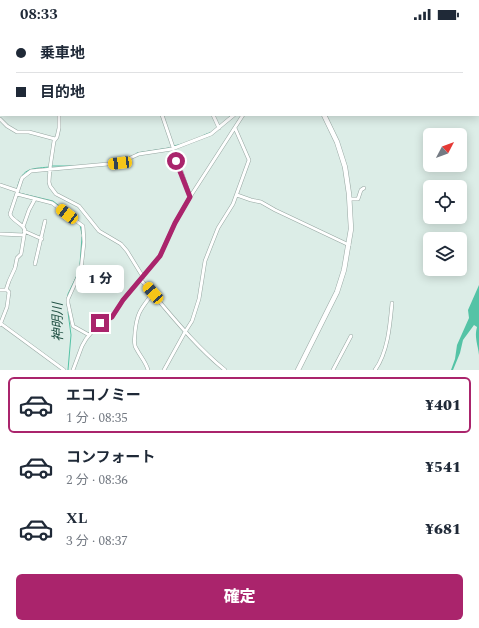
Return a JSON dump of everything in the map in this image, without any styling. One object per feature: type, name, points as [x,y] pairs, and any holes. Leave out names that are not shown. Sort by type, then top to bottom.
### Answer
[{"type":"main road","points":[[298,370],[337,292],[344,270],[351,229],[350,199],[345,167],[337,142],[324,116]]},
{"type":"street","points":[[59,116],[59,128],[54,141],[50,168],[49,182],[53,190],[56,194],[79,206],[98,231],[121,244],[125,248],[142,278],[153,293],[185,332],[225,370]]},
{"type":"street","points":[[162,116],[190,197]]},
{"type":"street","points":[[213,116],[219,128]]},
{"type":"street","points":[[23,226],[10,216],[22,178],[31,171],[50,168],[120,163],[139,154],[172,148],[211,134],[233,116]]},
{"type":"street","points":[[73,370],[82,346],[89,335],[100,323],[112,317],[123,300],[160,256],[175,223],[190,197],[208,170],[220,148],[242,116]]},
{"type":"street","points":[[0,119],[7,126],[17,132],[29,132],[55,139]]},
{"type":"street","points":[[164,370],[192,321],[199,299],[205,262],[218,228],[237,195],[249,160],[235,128]]},
{"type":"street","points":[[0,184],[35,199],[52,203],[83,226]]},
{"type":"street","points":[[350,199],[358,199],[361,190],[364,188]]},
{"type":"street","points":[[237,195],[261,202],[349,245]]},
{"type":"street","points":[[6,290],[15,268],[17,258],[21,254],[24,233],[23,226],[35,199]]},
{"type":"street","points":[[88,217],[83,226],[84,242],[81,270],[69,295],[68,303],[73,326],[89,335]]},
{"type":"street","points":[[35,264],[45,221]]},
{"type":"street","points":[[0,234],[24,233],[42,239]]},
{"type":"street","points":[[0,290],[6,290]]},
{"type":"street","points":[[6,290],[9,292],[9,299],[0,324],[63,370]]},
{"type":"street","points":[[148,370],[143,358],[135,347],[134,339],[139,311],[153,293]]},
{"type":"street","points":[[375,370],[380,361],[388,338],[392,303]]},
{"type":"street","points":[[333,370],[351,336]]},
{"type":"shaded area","points":[[479,285],[479,355],[476,338],[477,327],[474,325],[463,340],[460,353],[453,370],[451,370],[455,359],[457,345],[469,318],[468,310]]},
{"type":"waterway","points":[[226,120],[230,116]]},
{"type":"waterway","points":[[204,135],[212,132]]},
{"type":"waterway","points":[[174,146],[182,144]]},
{"type":"waterway","points":[[137,153],[169,148]]},
{"type":"waterway","points":[[52,166],[74,166]]},
{"type":"waterway","points":[[17,189],[24,173],[31,169],[49,167]]},
{"type":"waterway","name":"神明川","points":[[19,193],[53,201],[78,221]]},
{"type":"waterway","name":"神明川","points":[[80,225],[82,234]]},
{"type":"waterway","name":"神明川","points":[[80,264],[82,237]]},
{"type":"waterway","name":"神明川","points":[[67,303],[68,294],[80,269]]},
{"type":"waterway","name":"神明川","points":[[68,312],[71,335],[68,370]]},
{"type":"route","points":[[100,323],[108,320],[114,315],[123,300],[160,256],[175,223],[190,197],[176,161]]}]
